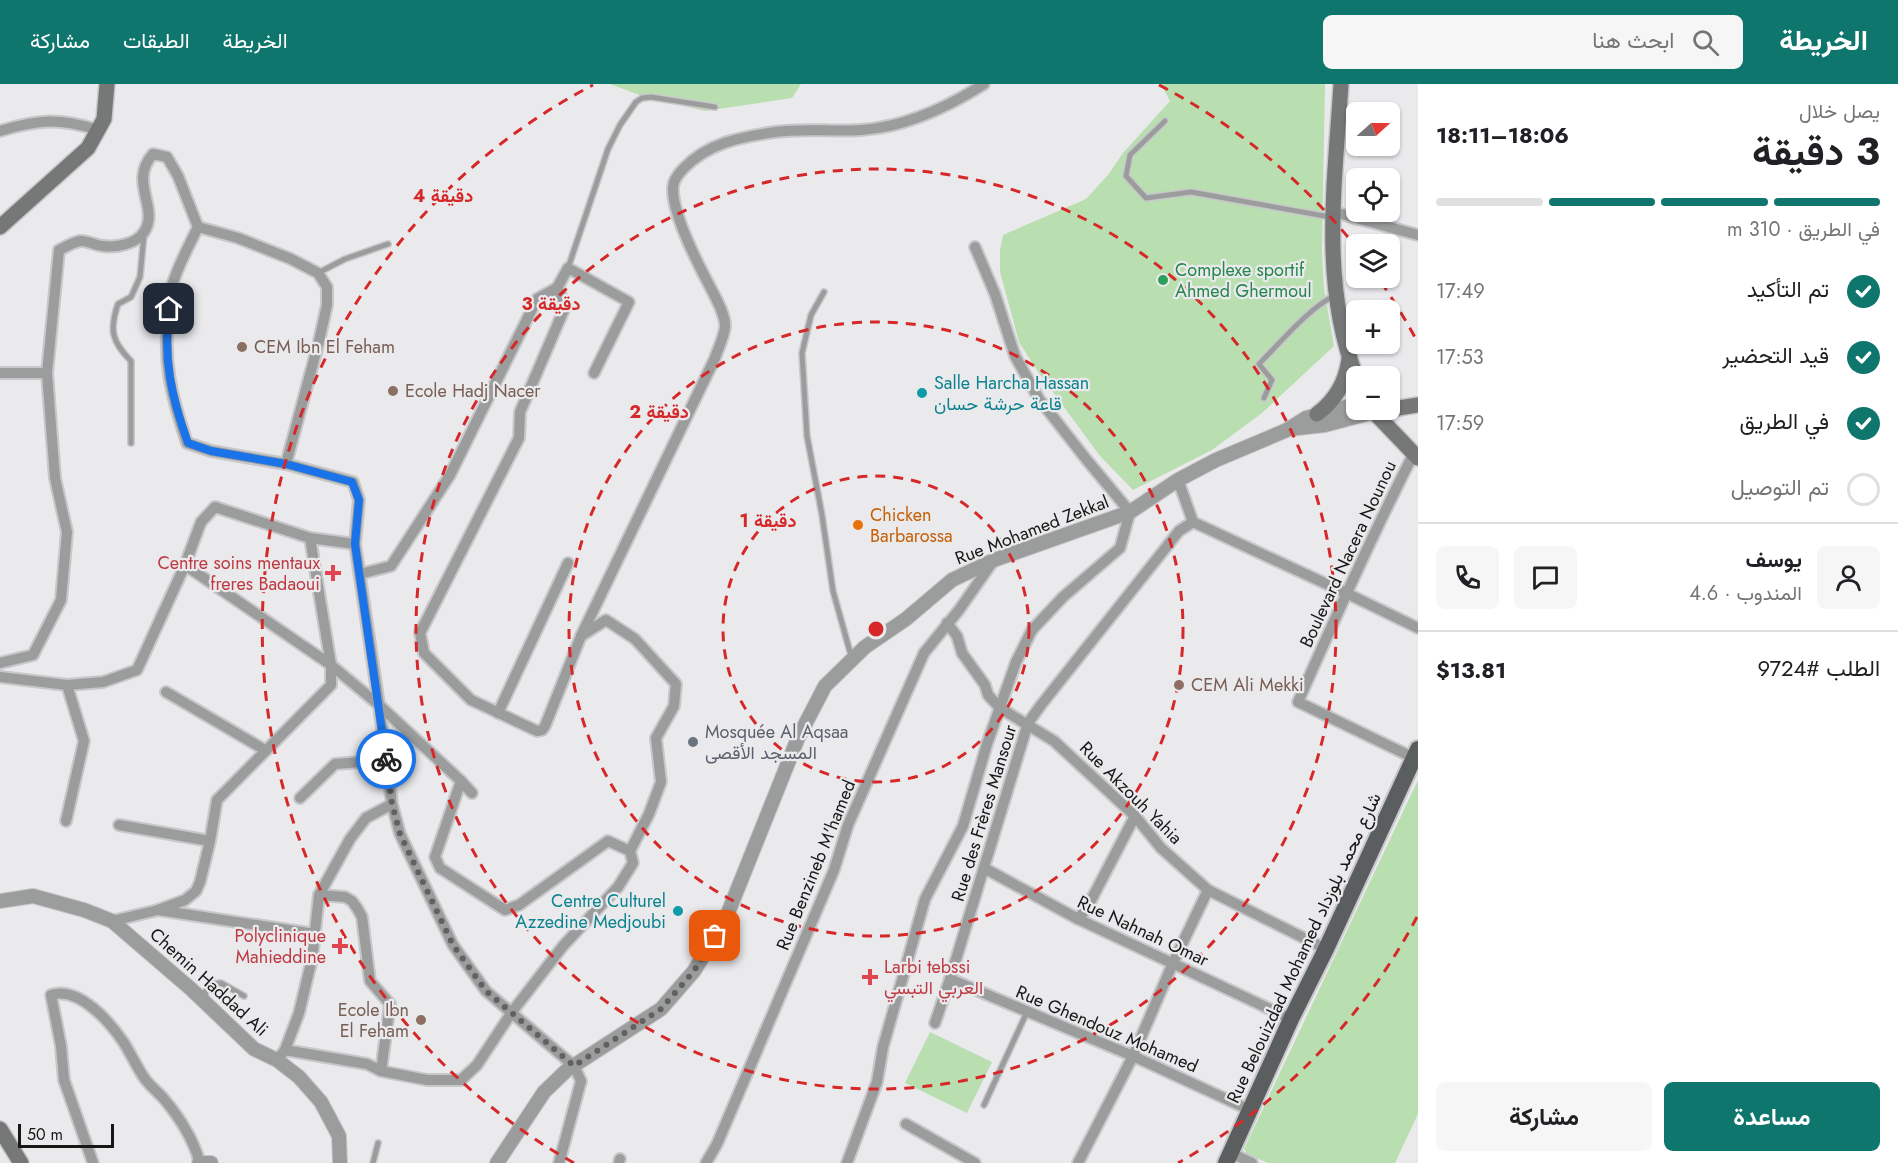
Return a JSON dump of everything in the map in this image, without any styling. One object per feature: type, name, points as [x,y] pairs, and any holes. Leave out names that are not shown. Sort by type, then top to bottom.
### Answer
[{"type":"main road","points":[[0,227],[88,148],[104,119],[107,84]]},
{"type":"main road","points":[[1341,84],[1333,215],[1333,269],[1335,296],[1352,366]]},
{"type":"main road","points":[[1317,414],[1326,407],[1340,389],[1345,378],[1349,356]]},
{"type":"main road","points":[[1400,407],[1418,405]]},
{"type":"main road","points":[[1382,420],[1416,455]]},
{"type":"main road","name":"Rue Belouizdad Mohamed شارع محمد بلوزداد","points":[[1229,1158],[1291,1019],[1416,754]]},
{"type":"main road","points":[[0,1128],[21,1163]]},
{"type":"street","points":[[557,288],[566,305],[520,412],[519,438],[420,633],[424,653],[471,700],[537,731],[546,726],[580,636],[715,358],[725,327],[719,305],[699,266],[674,206],[673,185],[680,173],[693,159],[713,147],[742,137],[785,130],[862,130],[886,126],[914,118],[961,99],[984,84]]},
{"type":"street","points":[[0,131],[35,121],[56,120],[77,123],[99,130]]},
{"type":"street","points":[[0,663],[33,655],[61,600],[67,532],[55,478],[47,373],[59,250],[80,241],[104,247],[133,243],[144,234],[149,220],[142,181],[145,163],[153,154],[167,158],[178,176],[198,227],[179,266],[172,287],[166,330],[166,358],[175,407],[188,443],[211,451],[286,464],[352,482],[359,500],[355,544],[392,804],[400,834],[453,945],[486,991],[574,1066],[581,1081],[559,1163]]},
{"type":"street","points":[[1333,215],[1418,235]]},
{"type":"street","points":[[198,227],[248,242],[291,259],[318,273],[327,287],[327,305],[320,341],[286,464]]},
{"type":"street","points":[[847,1163],[877,1082],[884,1047],[925,899],[963,826],[987,744],[1017,662],[1032,630],[1063,597],[1120,548],[1130,512],[1039,399],[1015,356],[995,294],[975,247]]},
{"type":"street","points":[[360,573],[391,566],[450,475],[537,298],[557,288],[568,268],[629,302],[594,373]]},
{"type":"street","points":[[0,373],[47,373]]},
{"type":"street","name":"Rue Mohamed Zekkal","points":[[497,1163],[544,1092],[567,1070],[661,1009],[694,971],[726,918],[798,738],[825,686],[865,647],[906,619],[952,580],[994,560],[1130,512],[1178,480],[1216,460],[1287,430],[1298,422],[1317,414],[1346,407]]},
{"type":"street","name":"Rue Mohamed Zekkal","points":[[1287,430],[1312,428],[1346,419]]},
{"type":"street","name":"Boulevard Nacera Nounou","points":[[1416,455],[1384,513],[1298,702],[1416,754]]},
{"type":"street","points":[[1178,480],[1192,522],[1418,628]]},
{"type":"street","points":[[0,677],[68,685],[103,682],[136,670],[185,565],[201,522],[215,507],[310,538],[355,544]]},
{"type":"street","name":"Rue des Frères Mansour","points":[[935,1023],[1028,723],[1179,531],[1192,522]]},
{"type":"street","points":[[112,921],[158,910],[185,900],[196,891],[210,841],[217,800],[264,750],[331,685],[331,665],[310,538]]},
{"type":"street","name":"Rue Benzineb M'hamed","points":[[706,1163],[717,1144],[788,979],[834,870],[848,825],[924,653],[959,610],[994,560]]},
{"type":"street","points":[[498,713],[568,563]]},
{"type":"street","points":[[185,565],[331,665],[379,705],[472,793]]},
{"type":"street","points":[[392,804],[366,818],[350,839],[319,895],[312,959],[299,1013],[281,1055],[367,1064],[381,1071],[427,1080],[461,1080],[477,1065],[512,1012],[563,946],[618,888],[633,863],[630,851],[649,814],[661,782],[656,738],[674,706],[676,684],[635,639],[606,620],[580,636]]},
{"type":"street","name":"Rue Akzouh Yahia","points":[[947,623],[957,636],[962,653],[985,685],[988,695],[1000,708],[1028,723],[1054,741],[1135,816],[1161,848],[1208,890],[1326,949]]},
{"type":"street","points":[[66,821],[84,741],[68,685]]},
{"type":"street","points":[[166,692],[264,750]]},
{"type":"street","points":[[300,798],[335,764],[386,760]]},
{"type":"street","points":[[461,781],[435,857],[440,868],[505,910],[519,905],[608,841],[630,851]]},
{"type":"street","points":[[1078,919],[1087,909],[1135,816]]},
{"type":"street","points":[[119,825],[210,841]]},
{"type":"street","name":"Rue Nahnah Omar","points":[[984,868],[1078,919],[1291,1019]]},
{"type":"street","points":[[1078,1163],[1133,1056],[1173,963],[1208,890]]},
{"type":"street","points":[[319,895],[345,897],[352,901],[362,917],[370,981],[390,1004],[381,1071]]},
{"type":"street","name":"Chemin Haddad Ali","points":[[0,900],[33,896],[84,910],[112,921],[254,1049],[281,1055],[321,1102],[339,1136],[340,1163]]},
{"type":"street","points":[[158,910],[315,934]]},
{"type":"street","name":"Rue Ghendouz Mohamed","points":[[950,979],[1133,1056],[1250,1110]]},
{"type":"street","points":[[93,1163],[64,1080],[61,1046],[51,995],[58,993],[76,996],[93,1008],[122,1041],[145,1079],[184,1124],[196,1149],[199,1163],[211,1163]]},
{"type":"street","points":[[906,1124],[958,1159],[975,1163]]},
{"type":"street","points":[[1229,1158],[1252,1163]]},
{"type":"lane","points":[[568,268],[608,149],[620,125],[636,102],[642,98],[651,97],[715,107]]},
{"type":"lane","points":[[1165,121],[1130,155],[1126,176],[1146,198],[1191,192],[1333,215]]},
{"type":"lane","points":[[131,443],[130,361],[118,349],[112,330],[118,304],[131,297],[140,277],[144,234]]},
{"type":"lane","points":[[318,273],[388,244]]},
{"type":"lane","points":[[824,292],[811,315],[802,353],[807,436],[822,515],[832,591],[853,660]]},
{"type":"lane","points":[[1264,398],[1272,380],[1259,364],[1326,300],[1335,296]]},
{"type":"lane","points":[[208,1006],[205,992],[212,984],[221,983],[244,996]]},
{"type":"lane","points":[[984,1105],[1028,1012]]},
{"type":"lane","points":[[373,1163],[378,1143]]},
{"type":"green space","points":[[610,84],[801,84],[792,98],[705,111],[642,96]]},
{"type":"green space","name":"Complexe sportif Ahmed Ghermoul","points":[[1161,84],[1325,84],[1322,249],[1324,288],[1334,346],[1262,413],[1212,450],[1133,490],[1100,456],[1019,342],[1000,272],[1000,250],[1003,235],[1086,199],[1108,175],[1123,153],[1170,101]]},
{"type":"green space","points":[[1418,780],[1418,1114],[1395,1163],[1268,1163],[1247,1154],[1244,1149]]},
{"type":"green space","points":[[930,1032],[992,1062],[967,1113],[905,1083]]},
{"type":"way so far","points":[[386,759],[392,804],[400,834],[453,945],[486,991],[574,1066],[661,1009],[694,971],[715,936]]},
{"type":"place","name":"Complexe sportif Ahmed Ghermoul","points":[[1163,280]]},
{"type":"place","name":"CEM Ibn El Feham","points":[[242,347]]},
{"type":"place","name":"Ecole Hadj Nacer","points":[[393,391]]},
{"type":"place","name":"Salle Harcha Hassan قاعة حرشة حسان","points":[[922,393]]},
{"type":"place","name":"Chicken Barbarossa","points":[[858,525]]},
{"type":"place","name":"Centre soins mentaux freres Badaoui","points":[[333,573]]},
{"type":"place","name":"CEM Ali Mekki","points":[[1179,685]]},
{"type":"place","name":"Mosquée Al Aqsaa المسجد الأقصى","points":[[693,742]]},
{"type":"place","name":"Centre Culturel Azzedine Medjoubi","points":[[678,911]]},
{"type":"place","name":"Polyclinique Mahieddine","points":[[340,946]]},
{"type":"place","name":"Larbi tebssi العربي التبسي","points":[[870,977]]},
{"type":"place","name":"Ecole Ibn El Feham","points":[[421,1020]]},
{"type":"route","points":[[169,309],[166,358],[175,407],[188,443],[211,451],[286,464],[352,482],[359,500],[355,544],[386,759]]}]
